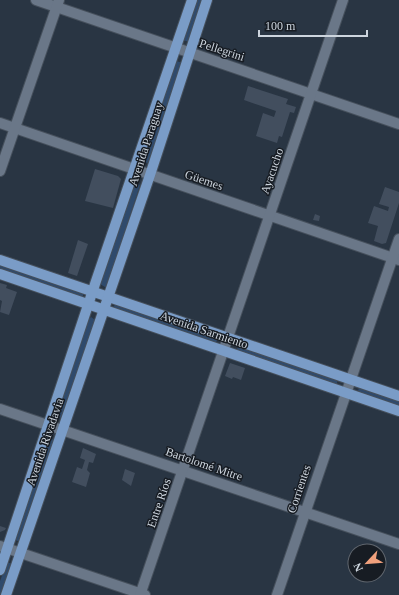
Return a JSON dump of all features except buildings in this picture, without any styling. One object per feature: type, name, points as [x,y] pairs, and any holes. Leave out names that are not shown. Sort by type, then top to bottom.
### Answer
[{"type":"main road","name":"Avenida Paraguay","points":[[92,291],[192,0]]},
{"type":"main road","name":"Avenida Paraguay","points":[[108,296],[150,175],[207,0]]},
{"type":"main road","name":"Avenida Sarmiento","points":[[0,260],[399,396]]},
{"type":"main road","name":"Avenida Sarmiento","points":[[0,274],[399,411]]},
{"type":"main road","name":"Avenida Rivadavia","points":[[0,570],[4,547],[48,426],[92,291]]},
{"type":"main road","name":"Avenida Rivadavia","points":[[6,595],[108,296]]},
{"type":"street","name":"Pellegrini","points":[[36,0],[58,4],[175,48],[399,124]]},
{"type":"street","name":"Ayacucho","points":[[224,350],[343,0]]},
{"type":"street","points":[[0,171],[58,4]]},
{"type":"street","name":"Güemes","points":[[0,123],[269,217],[396,259]]},
{"type":"street","name":"Corrientes","points":[[277,595],[346,393],[396,259],[399,239]]},
{"type":"street","name":"Entre Ríos","points":[[142,595],[224,350]]},
{"type":"street","name":"Bartolomé Mitre","points":[[0,409],[399,544]]},
{"type":"street","points":[[4,547],[142,595]]},
{"type":"shaded area","points":[[197,0],[204,0],[189,42],[183,40]]},
{"type":"shaded area","points":[[176,61],[183,63],[151,161],[148,163],[144,162],[143,159]]},
{"type":"shaded area","points":[[135,182],[140,185],[107,286],[105,287],[100,284]]},
{"type":"shaded area","points":[[0,263],[83,294],[83,297],[80,298],[0,271]]},
{"type":"shaded area","points":[[116,303],[218,338],[215,345],[113,308]]},
{"type":"shaded area","points":[[91,317],[95,320],[61,418],[56,414],[89,319]]},
{"type":"shaded area","points":[[239,345],[337,380],[337,384],[334,385],[236,351]]},
{"type":"shaded area","points":[[362,386],[399,399],[399,408],[359,394],[358,390]]},
{"type":"shaded area","points":[[50,438],[54,440],[54,442],[20,540],[18,541],[15,540],[48,440]]},
{"type":"shaded area","points":[[7,562],[12,564],[0,595],[0,581]]}]
